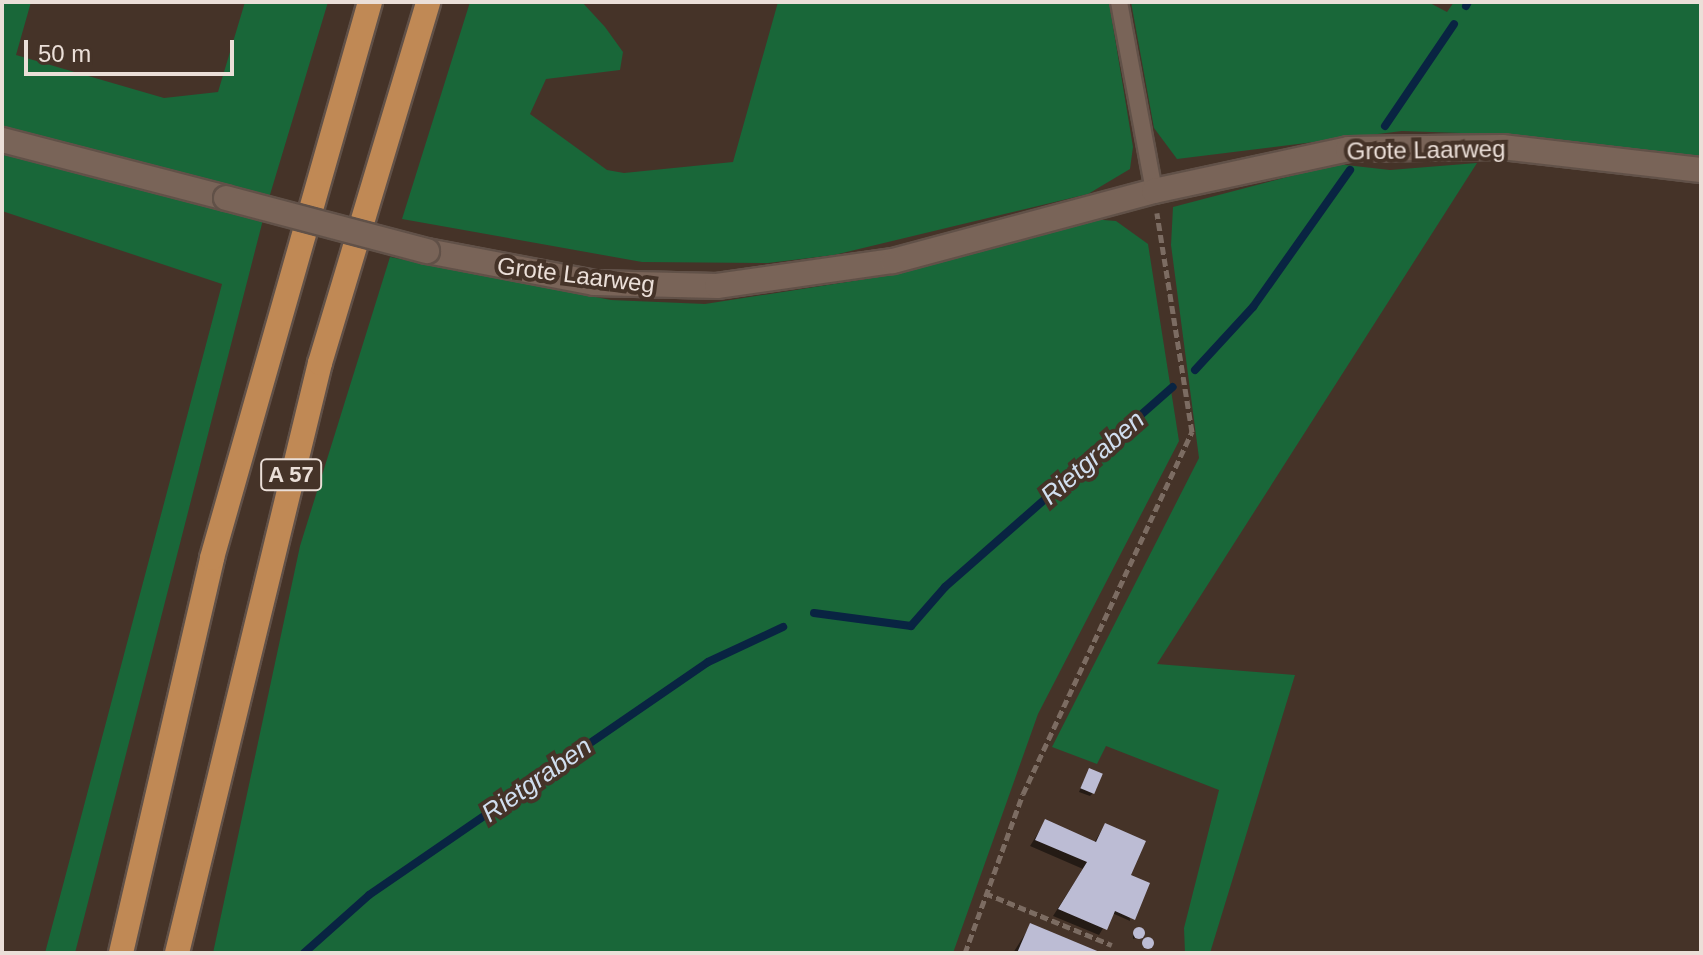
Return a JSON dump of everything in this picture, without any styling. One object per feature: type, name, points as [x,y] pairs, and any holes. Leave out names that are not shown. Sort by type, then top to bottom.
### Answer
[{"type":"highway","name":"A 57","points":[[121,953],[216,544],[370,2]]},
{"type":"highway","name":"A 57","points":[[177,953],[320,363],[428,2]]},
{"type":"street","name":"Grote Laarweg","points":[[2,140],[427,251],[594,283],[717,286],[878,264],[1154,191],[1348,149],[1502,147],[1701,170]]},
{"type":"lane","points":[[1119,2],[1154,191]]},
{"type":"path","points":[[965,953],[1023,794],[1192,432],[1154,191]]},
{"type":"path","points":[[985,893],[1112,945]]},
{"type":"green space","points":[[2,2],[31,2],[16,55],[164,98],[218,92],[245,2],[328,2],[266,208],[75,953],[45,953],[222,284],[2,211]]},
{"type":"green space","points":[[470,2],[582,2],[605,27],[623,52],[620,70],[546,79],[530,114],[607,170],[624,173],[733,162],[778,2],[1109,2],[1133,147],[1130,169],[1088,194],[834,255],[768,263],[642,262],[402,219]]},
{"type":"green space","points":[[1131,2],[1428,2],[1447,12],[1454,2],[1701,2],[1701,159],[1490,134],[1402,131],[1177,159],[1154,128]]},
{"type":"green space","points":[[1477,163],[1157,664],[1295,675],[1210,953],[1185,953],[1184,928],[1219,790],[1106,746],[1097,764],[1052,747],[1199,458],[1171,245],[1173,207],[1337,164],[1390,170]]},
{"type":"green space","points":[[1091,219],[1116,221],[1148,244],[1179,441],[1038,714],[953,953],[213,953],[300,546],[390,257],[611,300],[705,304],[898,274]]},
{"type":"building","points":[[1089,768],[1103,774],[1094,794],[1080,788]]},
{"type":"building","points":[[1045,819],[1096,842],[1105,823],[1146,841],[1131,875],[1150,883],[1135,920],[1115,911],[1107,930],[1058,909],[1087,862],[1035,840]]},
{"type":"building","points":[[1030,923],[1102,953],[1017,953]]},
{"type":"building","points":[[1139,927],[1145,933],[1139,939],[1133,933]]},
{"type":"building","points":[[1148,937],[1154,943],[1148,949],[1142,943]]},
{"type":"waterway","name":"Rietgraben","points":[[1466,6],[1468,2]]},
{"type":"waterway","name":"Rietgraben","points":[[1385,126],[1454,24]]},
{"type":"waterway","name":"Rietgraben","points":[[1195,370],[1253,307],[1350,170]]},
{"type":"waterway","name":"Rietgraben","points":[[814,613],[911,626],[945,587],[1173,387]]},
{"type":"waterway","name":"Rietgraben","points":[[304,953],[369,895],[708,662],[783,627]]}]
